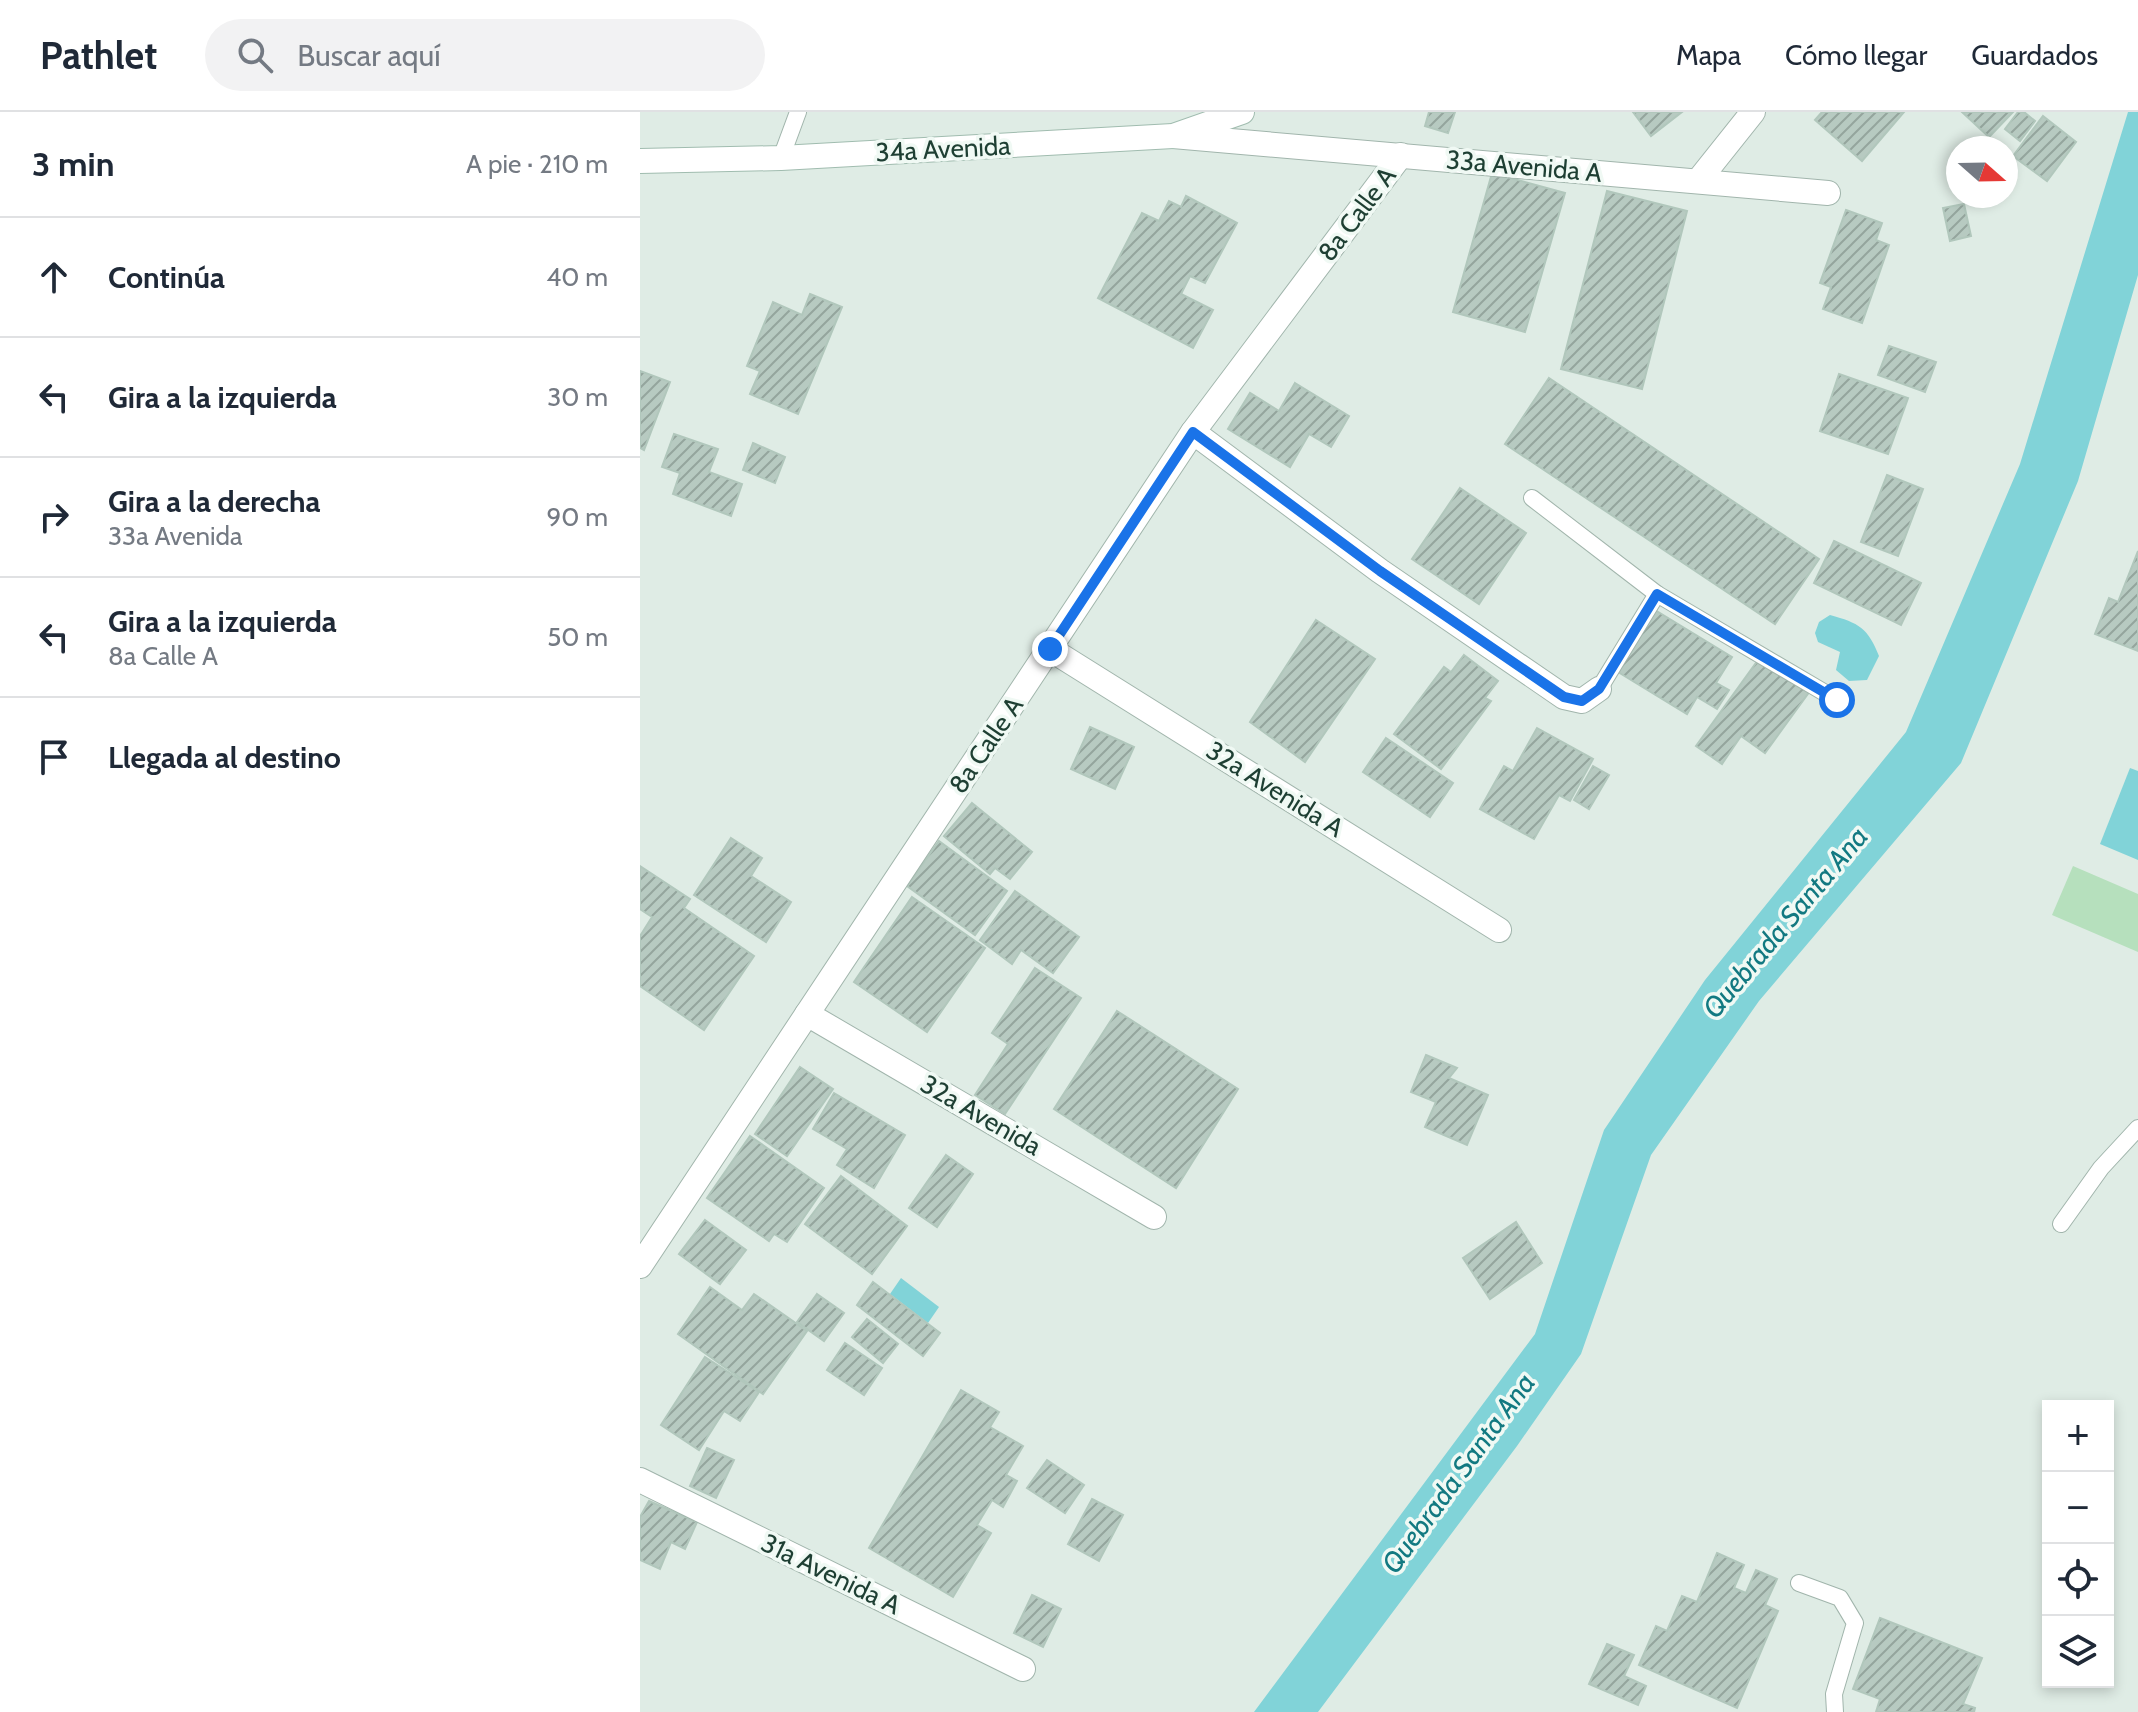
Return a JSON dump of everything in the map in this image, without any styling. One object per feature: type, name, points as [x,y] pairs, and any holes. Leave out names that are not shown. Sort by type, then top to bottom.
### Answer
[{"type":"street","name":"34a Avenida","points":[[640,161],[781,158],[1173,136],[1242,112]]},
{"type":"street","points":[[1698,181],[1753,112]]},
{"type":"street","name":"33a Avenida A","points":[[1173,136],[1828,193]]},
{"type":"street","name":"8a Calle A","points":[[641,1263],[1193,432],[1401,155]]},
{"type":"street","points":[[1193,432],[1380,571],[1564,697],[1582,701],[1599,689]]},
{"type":"street","name":"32a Avenida A","points":[[1050,649],[1499,930]]},
{"type":"street","name":"32a Avenida","points":[[807,1014],[1154,1217]]},
{"type":"street","name":"31a Avenida A","points":[[640,1480],[1023,1669]]},
{"type":"lane","points":[[781,158],[798,112]]},
{"type":"lane","points":[[1532,498],[1657,594],[1837,700]]},
{"type":"lane","points":[[1599,689],[1657,594]]},
{"type":"lane","points":[[2061,1224],[2101,1168],[2138,1128]]},
{"type":"lane","points":[[1799,1583],[1840,1598],[1855,1623],[1834,1694],[1835,1712]]},
{"type":"green space","points":[[2073,866],[2138,894],[2138,952],[2052,915]]},
{"type":"water","name":"Quebrada Santa Ana","points":[[2128,112],[2138,112],[2138,275],[2078,481],[1961,763],[1759,1001],[1651,1155],[1581,1354],[1517,1446],[1318,1712],[1254,1712],[1535,1334],[1604,1130],[1705,980],[1906,732],[2020,464]]},
{"type":"water","points":[[1830,615],[1855,624],[1871,639],[1879,656],[1867,680],[1849,681],[1836,670],[1840,652],[1818,642],[1815,633],[1819,622]]},
{"type":"water","points":[[2130,768],[2138,771],[2138,860],[2100,844]]},
{"type":"water","points":[[901,1278],[939,1307],[928,1323],[890,1294]]},
{"type":"building","points":[[1429,112],[1455,112],[1448,133],[1425,126]]},
{"type":"building","points":[[1633,112],[1682,112],[1651,136]]},
{"type":"building","points":[[1822,112],[1904,112],[1862,161],[1815,120]]},
{"type":"building","points":[[1962,112],[2013,112],[1988,136]]},
{"type":"building","points":[[2018,112],[2024,112],[2035,121],[2020,141],[2018,136],[2005,129]]},
{"type":"building","points":[[2043,116],[2076,142],[2047,181],[2018,160],[2018,149]]},
{"type":"building","points":[[1492,173],[1565,193],[1525,332],[1453,312]]},
{"type":"building","points":[[1607,191],[1687,211],[1642,389],[1561,369]]},
{"type":"building","points":[[1186,196],[1237,223],[1205,283],[1190,276],[1181,294],[1213,310],[1193,348],[1098,298],[1142,213],[1159,221],[1169,201],[1181,207]]},
{"type":"building","points":[[1943,208],[1965,208],[1971,236],[1950,241]]},
{"type":"building","points":[[1846,210],[1882,223],[1876,240],[1889,245],[1862,323],[1823,309],[1831,287],[1820,283]]},
{"type":"building","points":[[810,294],[842,307],[798,414],[750,394],[760,371],[747,366],[773,302],[802,315]]},
{"type":"building","points":[[1889,346],[1936,362],[1925,392],[1878,375]]},
{"type":"building","points":[[640,371],[670,382],[644,450],[640,448]]},
{"type":"building","points":[[1839,374],[1908,398],[1888,454],[1820,431]]},
{"type":"building","points":[[1549,378],[1819,559],[1775,624],[1505,444]]},
{"type":"building","points":[[1295,383],[1349,416],[1331,447],[1309,434],[1290,467],[1228,429],[1250,393],[1279,411]]},
{"type":"building","points":[[674,434],[718,449],[709,472],[742,484],[731,516],[673,494],[680,473],[662,467]]},
{"type":"building","points":[[753,443],[785,457],[775,483],[743,470]]},
{"type":"building","points":[[1887,475],[1923,489],[1898,556],[1861,542]]},
{"type":"building","points":[[1460,488],[1526,533],[1479,604],[1412,559]]},
{"type":"building","points":[[1834,541],[1921,583],[1901,625],[1814,583]]},
{"type":"building","points":[[2138,551],[2138,651],[2095,634],[2109,598],[2118,602]]},
{"type":"building","points":[[1655,610],[1732,657],[1716,683],[1729,690],[1717,709],[1697,697],[1687,714],[1618,672]]},
{"type":"building","points":[[1316,620],[1375,659],[1305,762],[1250,722]]},
{"type":"building","points":[[1464,655],[1498,681],[1485,698],[1491,701],[1441,769],[1394,734],[1444,667],[1451,672]]},
{"type":"building","points":[[1761,656],[1810,691],[1765,753],[1741,736],[1722,764],[1696,746]]},
{"type":"building","points":[[1090,727],[1134,747],[1115,789],[1071,769]]},
{"type":"building","points":[[1537,728],[1593,759],[1570,801],[1559,795],[1534,839],[1480,809],[1504,766],[1513,771]]},
{"type":"building","points":[[1386,738],[1453,783],[1430,817],[1363,772]]},
{"type":"building","points":[[1593,766],[1609,775],[1589,809],[1574,800]]},
{"type":"building","points":[[972,803],[1032,852],[1010,879],[995,868],[990,874],[944,836]]},
{"type":"building","points":[[731,838],[762,858],[751,876],[791,902],[766,942],[694,895]]},
{"type":"building","points":[[939,841],[1007,891],[975,935],[907,886]]},
{"type":"building","points":[[640,866],[690,899],[684,908],[754,956],[704,1030],[640,986],[640,936],[652,917],[640,909]]},
{"type":"building","points":[[1015,891],[1079,937],[1053,973],[1021,950],[1012,964],[980,940]]},
{"type":"building","points":[[912,897],[985,948],[927,1032],[854,982]]},
{"type":"building","points":[[1035,968],[1081,998],[1005,1114],[975,1095],[1008,1044],[992,1033]]},
{"type":"building","points":[[1117,1011],[1238,1089],[1176,1188],[1054,1109]]},
{"type":"building","points":[[1426,1055],[1457,1068],[1449,1078],[1488,1095],[1467,1145],[1425,1127],[1436,1102],[1411,1092]]},
{"type":"building","points":[[800,1067],[833,1089],[787,1156],[755,1134]]},
{"type":"building","points":[[834,1093],[905,1135],[874,1188],[837,1165],[847,1149],[813,1129]]},
{"type":"building","points":[[750,1136],[824,1188],[787,1242],[774,1234],[769,1241],[707,1198]]},
{"type":"building","points":[[946,1155],[973,1174],[937,1227],[909,1208]]},
{"type":"building","points":[[841,1176],[907,1226],[872,1274],[805,1224]]},
{"type":"building","points":[[705,1220],[746,1250],[720,1284],[679,1254]]},
{"type":"building","points":[[1516,1222],[1542,1263],[1490,1299],[1463,1258]]},
{"type":"building","points":[[873,1282],[940,1333],[923,1356],[857,1305]]},
{"type":"building","points":[[710,1287],[742,1310],[754,1294],[807,1331],[763,1394],[678,1334]]},
{"type":"building","points":[[817,1294],[844,1313],[824,1341],[797,1322]]},
{"type":"building","points":[[867,1319],[898,1344],[883,1363],[852,1337]]},
{"type":"building","points":[[845,1343],[882,1368],[864,1395],[827,1370]]},
{"type":"building","points":[[705,1357],[759,1392],[740,1421],[724,1411],[699,1450],[661,1425]]},
{"type":"building","points":[[961,1390],[999,1412],[990,1427],[1023,1446],[1006,1475],[1017,1481],[1003,1507],[992,1500],[977,1525],[991,1533],[953,1597],[869,1548]]},
{"type":"building","points":[[707,1448],[734,1460],[716,1498],[690,1486]]},
{"type":"building","points":[[1047,1460],[1084,1485],[1065,1513],[1027,1488]]},
{"type":"building","points":[[1092,1499],[1123,1515],[1099,1561],[1068,1544]]},
{"type":"building","points":[[649,1501],[697,1522],[685,1549],[671,1542],[660,1569],[640,1560],[640,1517]]},
{"type":"building","points":[[1717,1553],[1744,1565],[1734,1588],[1746,1593],[1756,1570],[1777,1579],[1765,1605],[1778,1611],[1737,1708],[1639,1665],[1656,1626],[1667,1631],[1682,1596],[1697,1602]]},
{"type":"building","points":[[1032,1595],[1061,1609],[1043,1647],[1014,1633]]},
{"type":"building","points":[[1880,1618],[1982,1658],[1963,1704],[1975,1708],[1974,1712],[1876,1712],[1880,1699],[1853,1689]]},
{"type":"building","points":[[1607,1644],[1634,1655],[1624,1676],[1646,1686],[1638,1705],[1589,1684]]},
{"type":"route","points":[[1050,649],[1193,432],[1380,571],[1564,697],[1582,701],[1599,689],[1657,594],[1837,700]]}]
